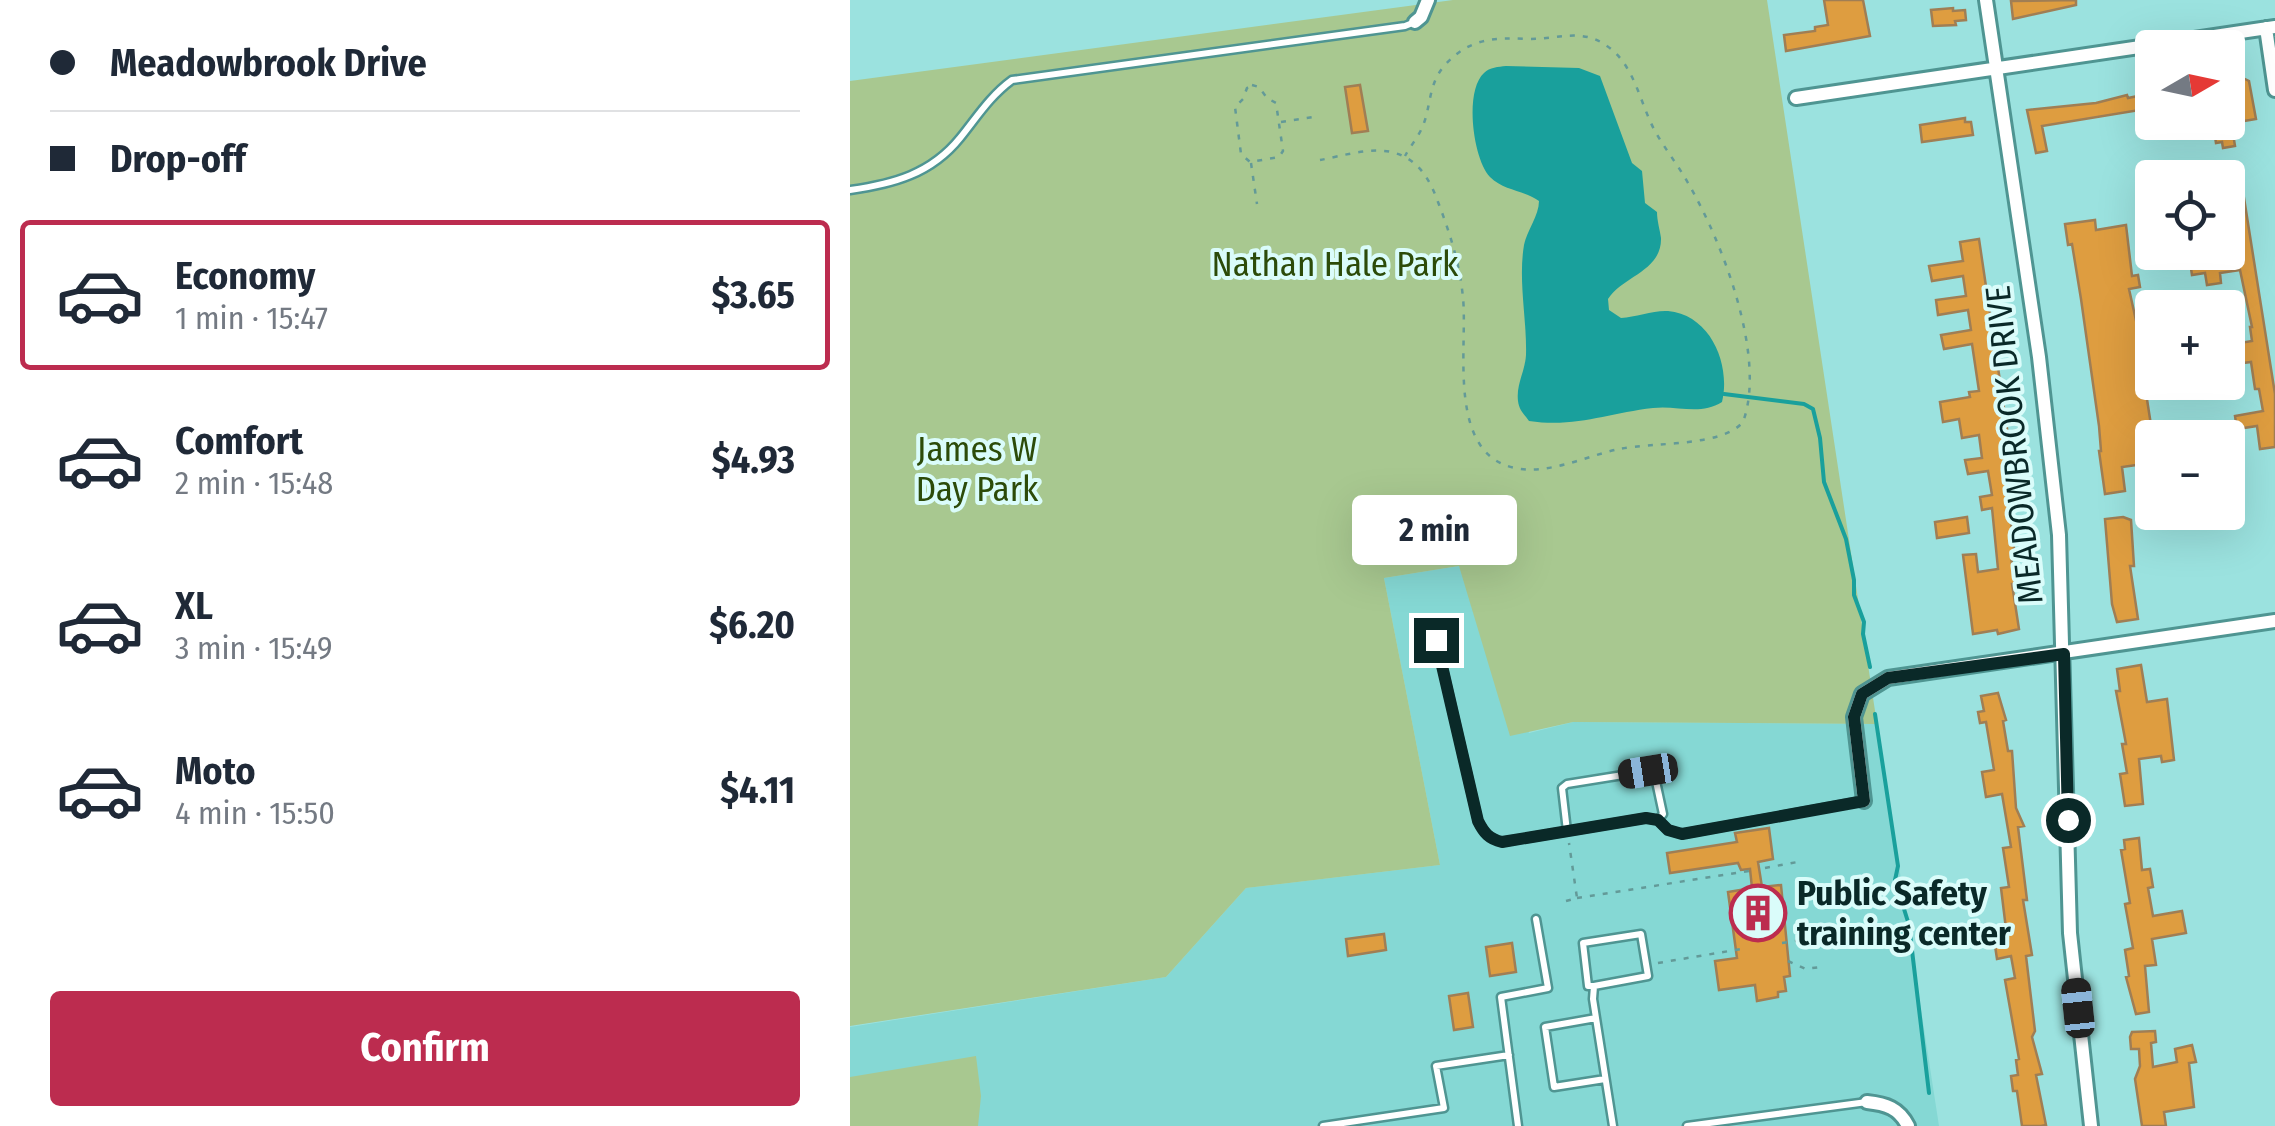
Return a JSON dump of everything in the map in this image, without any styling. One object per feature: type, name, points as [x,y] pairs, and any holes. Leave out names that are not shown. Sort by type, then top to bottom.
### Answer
[{"type":"street","points":[[1414,22],[1422,16],[1428,0]]},
{"type":"street","name":"MEADOWBROOK DRIVE","points":[[1986,0],[2039,357],[2059,535],[2070,933],[2091,1126]]},
{"type":"street","points":[[1796,98],[2270,27],[2275,90]]},
{"type":"street","points":[[1864,801],[1854,717],[1862,694],[1888,678],[2275,621]]},
{"type":"street","points":[[1867,1102],[1889,1105],[1906,1122]]},
{"type":"lane","points":[[850,190],[894,184],[929,166],[956,142],[995,92],[1012,80],[1414,22]]},
{"type":"lane","points":[[1436,640],[1478,821],[1484,833],[1502,842],[1646,818],[1658,820],[1668,830],[1682,834],[1864,801]]},
{"type":"lane","points":[[1567,831],[1562,800],[1562,788],[1567,784],[1648,771],[1654,772],[1661,796],[1664,814],[1658,820]]},
{"type":"lane","points":[[1518,1126],[1501,997],[1548,988],[1536,919]]},
{"type":"lane","points":[[1641,934],[1648,976],[1594,986],[1588,986],[1582,943],[1641,934]]},
{"type":"lane","points":[[1594,986],[1613,1126]]},
{"type":"lane","points":[[1596,1018],[1545,1027],[1554,1087],[1605,1078]]},
{"type":"lane","points":[[1324,1126],[1444,1108],[1436,1066],[1508,1055]]},
{"type":"lane","points":[[1687,1126],[1867,1102]]},
{"type":"path","points":[[1320,160],[1384,150],[1404,156],[1421,168],[1429,180],[1454,246],[1464,310],[1466,408],[1480,441],[1502,464],[1538,469],[1622,448],[1722,437],[1737,430],[1748,409],[1746,338],[1709,224],[1688,182],[1654,130],[1628,70],[1605,44],[1571,34],[1492,37],[1467,47],[1440,72],[1429,95],[1424,124],[1404,156]]},
{"type":"path","points":[[1259,87],[1267,98],[1275,101],[1279,122],[1282,154],[1245,160],[1235,110],[1246,88],[1259,87]]},
{"type":"path","points":[[1279,122],[1314,118]]},
{"type":"path","points":[[1402,148],[1404,156]]},
{"type":"path","points":[[1251,161],[1258,204]]},
{"type":"path","points":[[1567,831],[1577,898]]},
{"type":"path","points":[[1765,868],[1803,862]]},
{"type":"path","points":[[1566,900],[1749,871]]},
{"type":"path","points":[[1782,943],[1815,938]]},
{"type":"path","points":[[1658,962],[1747,948]]},
{"type":"path","points":[[1788,961],[1806,970],[1820,967]]},
{"type":"shaded area","points":[[1506,66],[1579,68],[1600,76],[1632,163],[1642,171],[1645,203],[1657,212],[1661,238],[1660,249],[1649,266],[1608,299],[1609,310],[1621,318],[1668,311],[1696,322],[1720,358],[1722,402],[1705,408],[1662,407],[1562,423],[1529,421],[1522,412],[1518,395],[1526,355],[1522,259],[1539,201],[1490,177],[1479,156],[1473,125],[1478,82],[1489,70]]},
{"type":"shaded area","points":[[1459,566],[1529,733],[1573,722],[1877,724],[1939,1126],[850,1126],[850,1027],[1166,977],[1246,888],[1440,865],[1384,578]]},
{"type":"green space","points":[[1453,0],[1767,0],[1877,724],[1573,722],[1510,736],[1459,566],[1384,578],[1440,865],[1246,888],[1166,977],[850,1026],[850,81]]},
{"type":"green space","points":[[976,1056],[981,1096],[978,1126],[850,1126],[850,1077]]},
{"type":"building","points":[[1824,0],[1863,0],[1870,36],[1786,51],[1784,35],[1828,25]]},
{"type":"building","points":[[2076,0],[2076,5],[2013,19],[2011,1]]},
{"type":"building","points":[[1931,10],[1965,10],[1966,20],[1955,21],[1956,25],[1933,26]]},
{"type":"building","points":[[2245,79],[2249,81],[2256,119],[2245,121]]},
{"type":"building","points":[[1360,85],[1368,131],[1352,133],[1345,87]]},
{"type":"building","points":[[2127,95],[2135,97],[2135,111],[2042,126],[2047,151],[2036,153],[2027,110],[2096,103]]},
{"type":"building","points":[[1965,118],[1965,122],[1971,122],[1973,135],[1922,142],[1920,125]]},
{"type":"building","points":[[2216,140],[2234,140],[2235,146],[2223,148],[2222,142]]},
{"type":"building","points":[[2245,204],[2275,394],[2275,447],[2260,449],[2257,426],[2245,428],[2245,420],[2236,420],[2235,416],[2263,411],[2251,362],[2245,363],[2245,342],[2252,341],[2252,327],[2240,270],[2245,270]]},
{"type":"building","points":[[2095,220],[2096,230],[2126,225],[2132,276],[2138,275],[2140,287],[2129,289],[2135,317],[2135,400],[2147,400],[2150,420],[2135,420],[2135,465],[2122,467],[2125,491],[2105,494],[2081,299],[2065,224]]},
{"type":"building","points":[[1979,239],[2009,442],[2005,442],[2010,469],[2005,470],[2015,557],[2011,557],[2012,584],[2019,629],[1998,634],[1997,630],[1973,634],[1963,555],[1976,554],[1978,572],[1998,569],[1992,508],[1982,510],[1980,497],[1992,495],[1988,471],[1968,474],[1965,460],[1982,458],[1979,435],[1962,438],[1959,419],[1943,422],[1940,402],[1970,397],[1969,392],[1979,391],[1972,344],[1944,349],[1941,335],[1971,330],[1968,310],[1938,315],[1936,300],[1966,296],[1963,276],[1932,281],[1929,266],[1963,261],[1960,242]]},
{"type":"building","points":[[2191,270],[2240,270],[2220,273],[2221,283],[2207,285],[2205,273],[2192,275]]},
{"type":"building","points":[[1967,517],[1969,533],[1937,538],[1935,522]]},
{"type":"building","points":[[2105,519],[2131,520],[2134,566],[2130,566],[2138,619],[2117,622]]},
{"type":"building","points":[[2141,665],[2147,702],[2167,699],[2174,760],[2162,762],[2161,756],[2139,759],[2143,804],[2125,806],[2120,774],[2127,773],[2122,744],[2126,744],[2116,691],[2120,691],[2117,669]]},
{"type":"building","points":[[1998,693],[2006,720],[2003,721],[2008,751],[2012,751],[2016,808],[2024,826],[2018,827],[2032,955],[2026,956],[2035,1031],[2032,1037],[2042,1074],[2036,1075],[2046,1125],[2041,1126],[2022,1126],[2017,1091],[2013,1091],[2011,1076],[2018,1075],[2019,1059],[2005,980],[2015,978],[2011,956],[1997,959],[1994,939],[2007,937],[2001,888],[2009,887],[2003,848],[2011,847],[2002,794],[1986,797],[1982,772],[1994,770],[1986,722],[1980,723],[1978,712],[1984,711],[1981,696]]},
{"type":"building","name":"Public Safety training center","points":[[1769,828],[1773,859],[1758,862],[1762,887],[1781,885],[1790,976],[1784,977],[1786,991],[1778,992],[1778,997],[1757,1001],[1755,985],[1719,990],[1715,961],[1737,958],[1728,892],[1752,888],[1750,869],[1741,870],[1738,863],[1670,873],[1667,853],[1737,842],[1735,833]]},
{"type":"building","points":[[2139,838],[2142,870],[2150,869],[2153,887],[2148,888],[2153,916],[2182,911],[2186,933],[2152,939],[2156,965],[2145,966],[2149,1012],[2136,1014],[2126,977],[2129,976],[2125,950],[2133,948],[2121,850],[2125,849],[2124,840]]},
{"type":"building","points":[[1384,934],[1386,950],[1348,956],[1346,939]]},
{"type":"building","points":[[1512,943],[1516,972],[1490,976],[1486,947]]},
{"type":"building","points":[[1468,993],[1473,1027],[1454,1030],[1449,996]]},
{"type":"building","points":[[2155,1031],[2156,1042],[2151,1043],[2153,1067],[2177,1062],[2175,1049],[2192,1045],[2196,1062],[2189,1063],[2194,1107],[2164,1112],[2166,1126],[2142,1126],[2135,1079],[2140,1066],[2139,1049],[2131,1049],[2130,1037],[2132,1032]]},
{"type":"waterway","points":[[1724,394],[1804,404],[1813,409],[1824,482],[1846,539],[1870,667]]},
{"type":"waterway","points":[[1875,714],[1898,866],[1895,880],[1909,925],[1929,1093]]},
{"type":"place","name":"Public Safety training center","points":[[1758,913]]},
{"type":"route","points":[[1436,640],[1478,821],[1493,840],[1502,842],[1646,818],[1658,820],[1668,830],[1682,834],[1864,801],[1854,717],[1862,694],[1888,678],[2064,654],[2068,820]]},
{"type":"park label","name":"Nathan Hale Park","points":[[1335,264]]},
{"type":"park label","name":"James W Day Park","points":[[977,469]]}]
